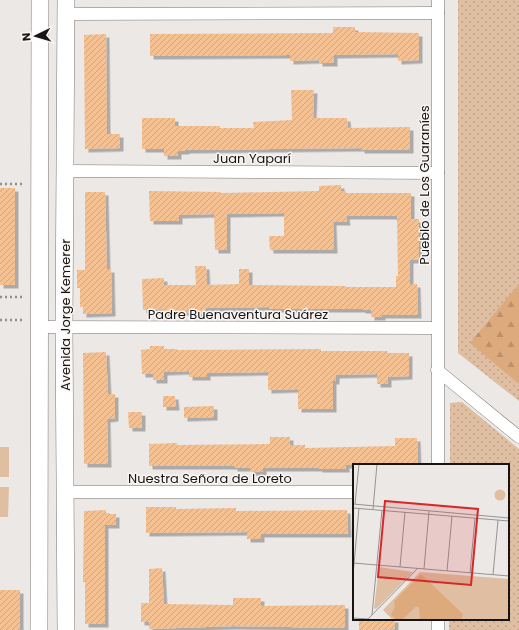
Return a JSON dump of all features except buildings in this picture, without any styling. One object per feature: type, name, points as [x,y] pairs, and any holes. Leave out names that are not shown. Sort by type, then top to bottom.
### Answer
[{"type":"main road","name":"Avenida Jorge Kemerer","points":[[39,630],[40,0]]},
{"type":"main road","name":"Avenida Jorge Kemerer","points":[[66,7],[64,327],[66,630]]},
{"type":"street","name":"Pueblo de Los Guaraníes","points":[[438,0],[438,464]]},
{"type":"street","points":[[66,7],[438,13]]},
{"type":"street","name":"Juan Yaparí","points":[[66,171],[438,173]]},
{"type":"street","name":"Padre Buenaventura Suárez","points":[[39,324],[64,327],[437,328]]},
{"type":"street","points":[[437,370],[519,437]]},
{"type":"street","name":"Nuestra Señora de Loreto","points":[[66,492],[353,492]]},
{"type":"path","points":[[0,184],[40,184]]},
{"type":"path","points":[[0,296],[39,296]]},
{"type":"path","points":[[0,320],[39,324]]},
{"type":"shaded area","points":[[458,0],[519,0],[519,401],[458,353]]},
{"type":"shaded area","points":[[462,402],[519,449],[519,630],[449,630],[449,620],[509,620],[509,464],[450,464],[450,403]]},
{"type":"shaded area","points":[[0,447],[9,447],[9,477],[0,477]]},
{"type":"shaded area","points":[[0,487],[9,487],[8,517],[0,517]]},
{"type":"green space","points":[[519,284],[519,384],[470,343]]}]
